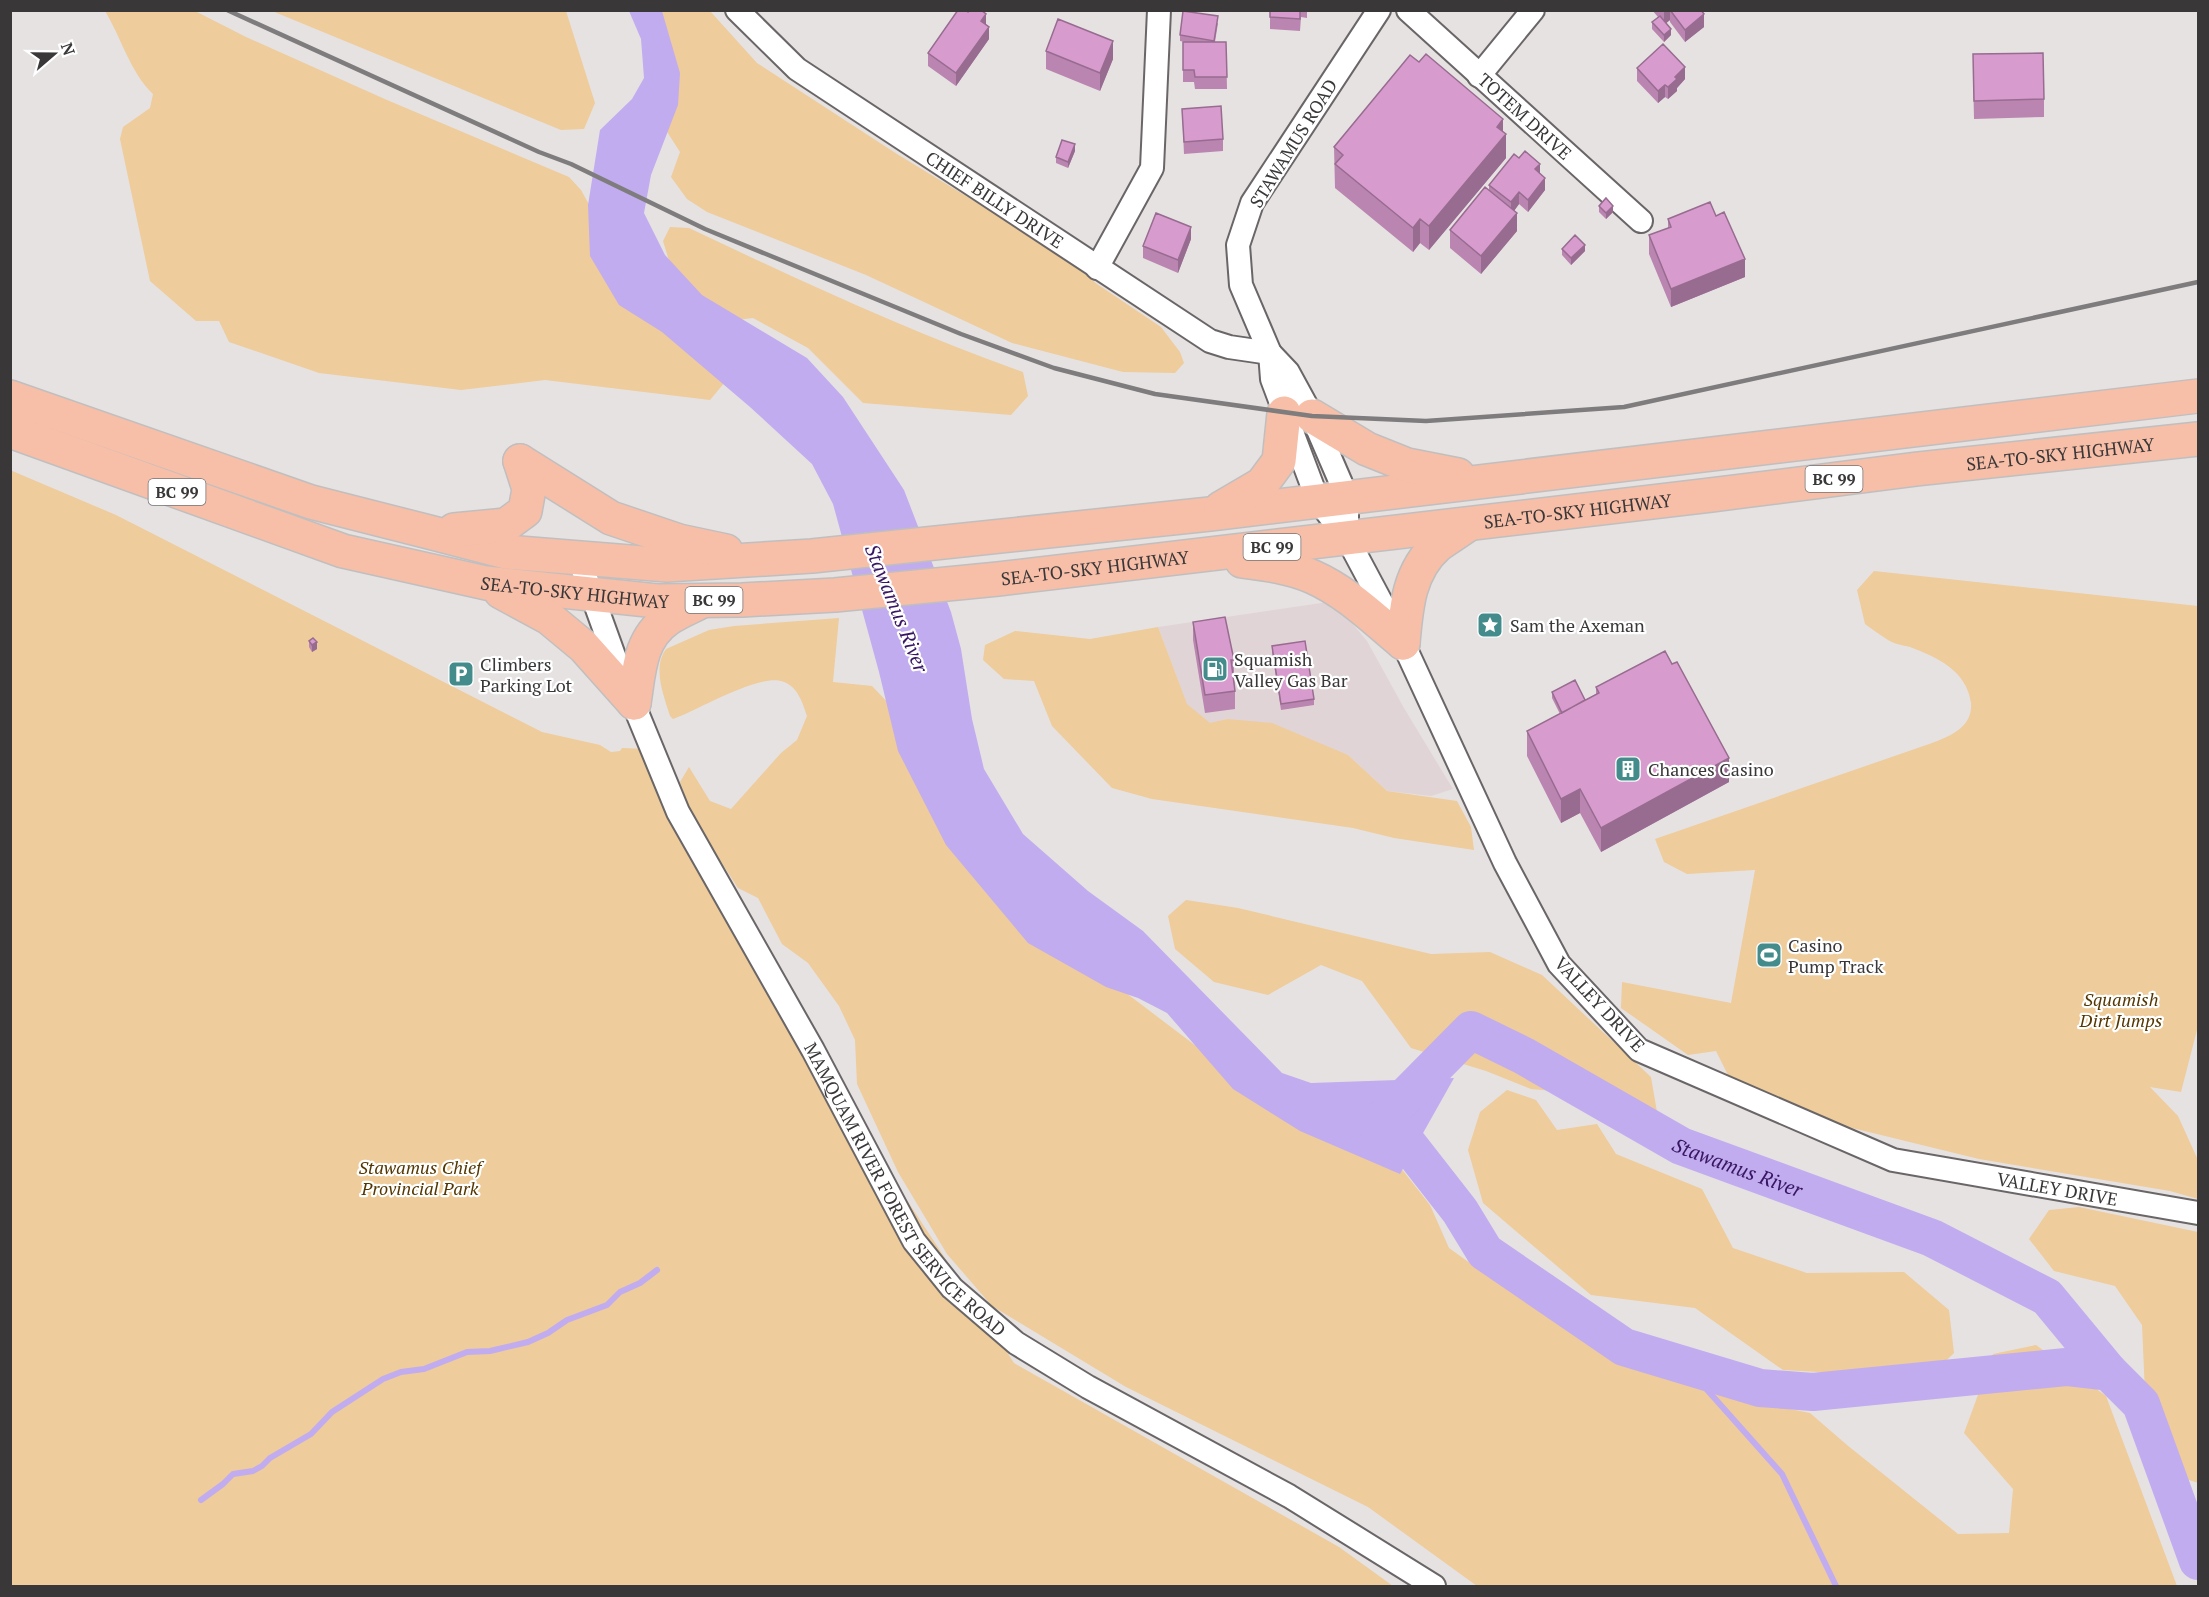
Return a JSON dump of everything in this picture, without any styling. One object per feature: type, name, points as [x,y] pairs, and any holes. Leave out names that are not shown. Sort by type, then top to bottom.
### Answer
[{"type":"highway","name":"SEA-TO-SKY HIGHWAY","points":[[10,397],[311,502],[506,552],[667,566],[812,556],[1210,514],[1848,440],[2045,413],[2199,396]]},
{"type":"highway","points":[[1210,514],[1262,484],[1279,461],[1298,415],[1367,449],[1407,465],[1489,481]]},
{"type":"highway","name":"SEA-TO-SKY HIGHWAY","points":[[10,431],[343,551],[486,583],[657,601],[835,595],[998,579],[1917,469],[2199,439]]},
{"type":"highway","points":[[429,532],[506,525],[525,511],[529,489],[520,461],[611,518],[679,541],[769,560]]},
{"type":"highway","points":[[1403,643],[1406,604],[1418,567],[1437,546],[1471,523]]},
{"type":"highway","points":[[1198,555],[1273,564],[1314,578],[1350,599],[1403,643]]},
{"type":"highway","points":[[486,583],[549,618],[584,647],[633,704]]},
{"type":"highway","points":[[633,704],[645,645],[650,636],[669,618],[703,600]]},
{"type":"street","points":[[1097,268],[1152,168],[1159,10]]},
{"type":"street","name":"STAWAMUS ROAD","points":[[1332,499],[1298,415],[1272,380],[1270,353],[1241,285],[1238,245],[1252,203],[1379,10]]},
{"type":"street","name":"TOTEM DRIVE","points":[[1408,10],[1641,222]]},
{"type":"street","points":[[1479,76],[1533,10]]},
{"type":"street","name":"CHIEF BILLY DRIVE","points":[[742,13],[797,69],[1210,341],[1229,347],[1270,353]]},
{"type":"street","name":"VALLEY DRIVE","points":[[1332,499],[1347,538],[1403,643],[1505,863],[1559,964],[1639,1050],[1893,1160],[2199,1213]]},
{"type":"street","name":"MAMQUAM RIVER FOREST SERVICE ROAD","points":[[579,559],[633,704],[678,812],[813,1050],[914,1241],[952,1288],[1016,1343],[1088,1387],[1288,1496],[1434,1587]]},
{"type":"shaded area","name":"Squamish Valley Gas Bar","points":[[1328,602],[1351,622],[1367,641],[1453,789],[1431,796],[1387,791],[1348,755],[1227,719],[1210,724],[1187,705],[1158,627]]},
{"type":"green space","points":[[105,11],[195,11],[246,37],[387,100],[569,177],[581,190],[598,221],[725,382],[710,400],[545,380],[461,390],[319,373],[229,342],[219,321],[196,321],[150,281],[120,139],[123,127],[150,108],[153,94],[132,65]]},
{"type":"green space","points":[[272,11],[566,11],[595,103],[584,129],[561,130]]},
{"type":"green space","points":[[652,11],[710,11],[757,63],[897,154],[1056,251],[1097,284],[1161,327],[1180,352],[1184,363],[1175,373],[1123,372],[1012,343],[866,275],[707,212],[687,199],[671,177],[680,152],[664,127]]},
{"type":"green space","points":[[670,227],[689,228],[896,323],[1023,372],[1028,396],[1011,415],[863,403],[808,348],[753,318],[721,322],[674,277],[663,241]]},
{"type":"green space","name":"Stawamus Chief Provincial Park","points":[[10,470],[116,515],[542,732],[600,745],[611,752],[620,751],[622,748],[647,749],[872,1147],[1014,1363],[1339,1547],[1393,1586],[11,1586]]},
{"type":"green space","name":"Squamish Dirt Jumps","points":[[1874,571],[2198,606],[2198,1026],[2181,1092],[2150,1087],[2178,1116],[2198,1160],[2198,1199],[2170,1191],[1979,1159],[1836,1124],[1730,1079],[1716,1051],[1688,1055],[1621,1008],[1622,982],[1731,1003],[1755,870],[1687,874],[1664,862],[1655,839],[1932,743],[1959,729],[1968,718],[1971,703],[1964,682],[1957,674],[1930,655],[1890,641],[1865,624],[1857,590]]},
{"type":"green space","points":[[839,618],[833,682],[872,686],[893,708],[1105,977],[1258,1093],[1393,1158],[1430,1205],[1449,1248],[1499,1284],[1746,1400],[1810,1413],[1958,1534],[2009,1533],[2013,1489],[1964,1433],[1993,1354],[2036,1345],[2106,1396],[2177,1586],[1477,1586],[1368,1507],[1126,1387],[992,1306],[947,1254],[898,1172],[857,1084],[855,1040],[839,1006],[808,963],[782,944],[758,898],[738,888],[693,819],[680,782],[689,767],[710,801],[731,809],[781,753],[797,740],[807,716],[793,688],[784,682],[773,680],[745,687],[673,719],[670,716],[660,682],[660,665],[666,649],[709,630]]},
{"type":"green space","points":[[1158,627],[1187,704],[1210,723],[1227,719],[1272,723],[1348,755],[1387,791],[1457,801],[1471,827],[1474,850],[1394,838],[1353,828],[1152,799],[1112,788],[1052,726],[1034,681],[1004,679],[983,660],[985,645],[1015,631],[1090,639]]},
{"type":"green space","points":[[1186,900],[1238,908],[1431,954],[1490,952],[1542,975],[1651,1077],[1657,1112],[1627,1114],[1587,1094],[1531,1089],[1486,1071],[1411,1048],[1362,981],[1321,965],[1268,995],[1214,982],[1175,949],[1168,916]]},
{"type":"green space","points":[[1507,1090],[1536,1100],[1557,1130],[1597,1124],[1616,1154],[1702,1189],[1733,1248],[1807,1273],[1904,1272],[1949,1310],[1954,1353],[1915,1391],[1868,1401],[1837,1373],[1783,1370],[1695,1308],[1591,1295],[1483,1203],[1468,1150],[1480,1112]]},
{"type":"green space","points":[[2079,1207],[2198,1232],[2198,1483],[2183,1478],[2145,1393],[2142,1325],[2115,1286],[2054,1271],[2029,1239],[2049,1210]]},
{"type":"water","points":[[629,11],[662,11],[680,73],[678,105],[651,175],[644,213],[665,255],[702,295],[807,358],[843,397],[904,490],[951,612],[961,649],[972,719],[984,769],[1023,834],[1088,891],[1143,931],[1282,1073],[1311,1083],[1454,1078],[1400,1174],[1300,1131],[1233,1089],[1167,1013],[1138,998],[1106,987],[1028,943],[946,845],[898,751],[833,504],[812,464],[750,407],[662,332],[619,305],[590,256],[588,205],[600,130],[632,99],[644,78],[641,39]]},
{"type":"building","points":[[958,10],[968,12],[969,10],[981,10],[986,14],[981,21],[989,27],[956,73],[928,53]]},
{"type":"building","points":[[1270,10],[1300,10],[1300,19],[1270,17]]},
{"type":"building","points":[[1670,10],[1701,10],[1704,14],[1685,30]]},
{"type":"building","points":[[1183,11],[1218,16],[1214,41],[1180,35]]},
{"type":"building","points":[[1660,16],[1671,29],[1664,35],[1652,22]]},
{"type":"building","points":[[1058,19],[1113,41],[1100,73],[1046,51]]},
{"type":"building","points":[[1183,42],[1226,42],[1227,77],[1195,77],[1194,70],[1183,70]]},
{"type":"building","points":[[1663,44],[1685,67],[1668,87],[1665,85],[1658,91],[1637,68]]},
{"type":"building","points":[[2043,53],[2044,99],[1974,101],[1973,54]]},
{"type":"building","points":[[1426,54],[1503,119],[1497,127],[1506,134],[1429,226],[1420,219],[1413,228],[1335,164],[1343,155],[1334,147],[1410,55],[1419,62]]},
{"type":"building","points":[[1221,106],[1223,139],[1184,142],[1182,109]]},
{"type":"building","points":[[1062,140],[1075,144],[1068,162],[1056,157]]},
{"type":"building","points":[[1525,151],[1540,164],[1535,169],[1545,178],[1528,200],[1519,192],[1511,202],[1489,185],[1514,154],[1519,158]]},
{"type":"building","points":[[1485,187],[1517,213],[1481,256],[1450,230]]},
{"type":"building","points":[[1606,198],[1613,206],[1606,213],[1599,206]]},
{"type":"building","points":[[1710,202],[1716,216],[1724,212],[1745,259],[1671,289],[1649,235],[1671,227],[1668,219]]},
{"type":"building","points":[[1156,213],[1191,227],[1178,260],[1143,246]]},
{"type":"building","points":[[1575,235],[1585,245],[1571,258],[1562,249]]},
{"type":"building","name":"Squamish Valley Gas Bar","points":[[1225,617],[1234,660],[1231,660],[1235,691],[1205,695],[1193,622]]},
{"type":"building","points":[[313,638],[317,642],[312,645],[309,641]]},
{"type":"building","points":[[1305,641],[1314,699],[1281,704],[1272,646]]},
{"type":"building","name":"Chances Casino","points":[[1665,651],[1672,664],[1677,662],[1729,758],[1601,828],[1580,789],[1561,799],[1527,731],[1599,693],[1596,687]]},
{"type":"building","points":[[1575,680],[1585,700],[1562,713],[1552,692]]},
{"type":"waterway","name":"Stawamus River","points":[[1387,1115],[1471,1030],[1524,1056],[1681,1146],[1932,1238],[2047,1297],[2109,1372]]},
{"type":"waterway","name":"Stawamus River","points":[[1374,1122],[1403,1138],[1460,1211],[1485,1252],[1624,1347],[1760,1388],[1813,1392],[2066,1367],[2109,1372],[2141,1404],[2198,1561]]},
{"type":"waterway","points":[[201,1500],[233,1474],[253,1471],[270,1458],[311,1434],[332,1412],[383,1379],[401,1372],[424,1369],[467,1352],[490,1351],[528,1342],[548,1333],[567,1320],[607,1305],[620,1292],[640,1283],[657,1270]]},
{"type":"waterway","points":[[1685,1365],[1782,1474],[1836,1586]]},
{"type":"railway","points":[[227,10],[539,152],[571,164],[705,229],[961,334],[1054,368],[1155,394],[1312,416],[1426,421],[1624,407],[2198,282]]},
{"type":"place","name":"Sam the Axeman","points":[[1490,625]]},
{"type":"place","name":"Squamish Valley Gas Bar","points":[[1215,669]]},
{"type":"place","name":"Climbers Parking Lot","points":[[461,674]]},
{"type":"place","name":"Chances Casino","points":[[1628,769]]},
{"type":"place","name":"Casino Pump Track","points":[[1769,955]]}]
